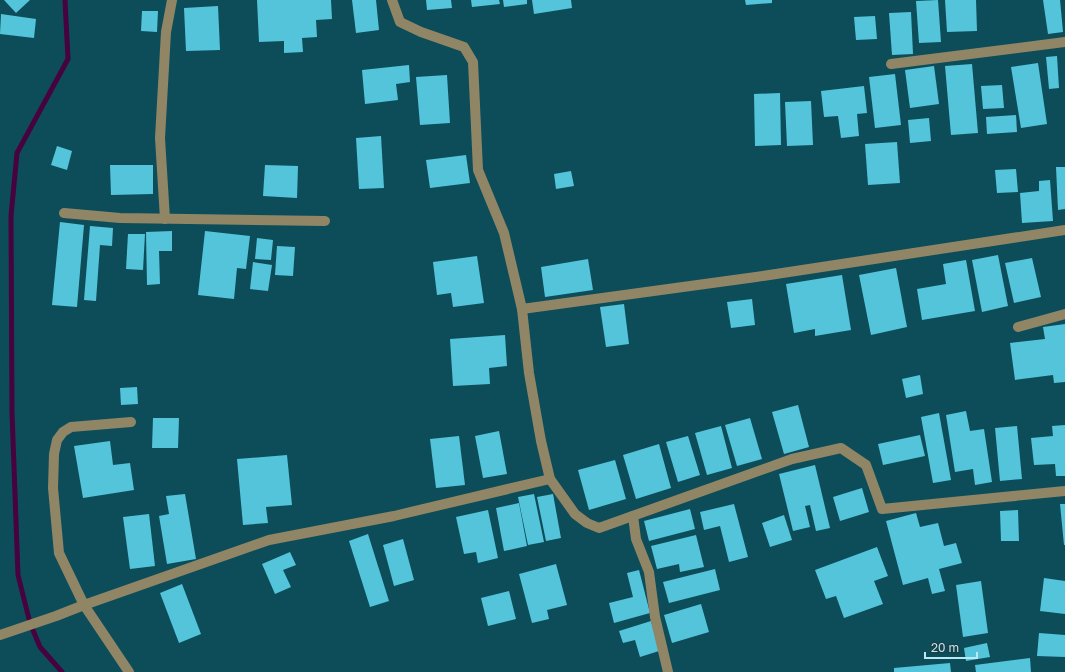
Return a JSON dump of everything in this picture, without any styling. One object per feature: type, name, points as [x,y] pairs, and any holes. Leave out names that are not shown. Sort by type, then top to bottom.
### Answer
[{"type":"street","points":[[166,219],[160,138],[166,32],[172,0]]},
{"type":"street","points":[[392,0],[400,22],[421,32],[464,47],[473,62],[478,170],[504,233],[522,310],[528,373],[550,479],[575,514],[587,523],[599,528],[792,460],[841,448],[866,465],[882,509],[1065,491]]},
{"type":"street","points":[[891,64],[1065,42]]},
{"type":"street","points":[[64,213],[120,218],[325,221]]},
{"type":"street","points":[[522,310],[756,277],[1065,230]]},
{"type":"street","points":[[1018,327],[1065,314]]},
{"type":"street","points":[[128,672],[84,605],[59,554],[54,488],[54,454],[57,440],[63,432],[71,427],[131,422]]},
{"type":"street","points":[[2,634],[270,540],[394,516],[550,479]]},
{"type":"street","points":[[633,516],[636,539],[649,572],[655,617],[668,672]]},
{"type":"building","points":[[4,0],[30,0],[16,13]]},
{"type":"building","points":[[257,0],[331,0],[332,19],[316,20],[317,37],[302,38],[303,52],[284,53],[284,41],[259,42]]},
{"type":"building","points":[[352,0],[376,0],[379,30],[356,33]]},
{"type":"building","points":[[426,0],[451,0],[452,8],[427,10]]},
{"type":"building","points":[[471,0],[499,0],[500,4],[472,7]]},
{"type":"building","points":[[503,0],[527,0],[527,4],[504,7]]},
{"type":"building","points":[[532,0],[571,0],[572,8],[534,14]]},
{"type":"building","points":[[745,0],[772,0],[772,3],[746,5]]},
{"type":"building","points":[[938,0],[941,42],[919,43],[916,1]]},
{"type":"building","points":[[945,0],[976,0],[977,31],[947,32]]},
{"type":"building","points":[[1043,0],[1060,0],[1063,32],[1048,34]]},
{"type":"building","points":[[218,6],[220,50],[186,51],[184,8]]},
{"type":"building","points":[[142,11],[158,11],[157,32],[141,31]]},
{"type":"building","points":[[911,12],[913,54],[892,55],[889,13]]},
{"type":"building","points":[[1,14],[36,19],[34,38],[0,34]]},
{"type":"building","points":[[875,16],[877,39],[856,40],[854,17]]},
{"type":"building","points":[[1057,56],[1059,88],[1049,89],[1046,57]]},
{"type":"building","points":[[1038,63],[1047,124],[1021,128],[1011,67]]},
{"type":"building","points":[[972,64],[978,133],[951,135],[945,66]]},
{"type":"building","points":[[409,65],[410,82],[396,84],[398,100],[365,104],[362,70]]},
{"type":"building","points":[[934,66],[939,104],[910,108],[905,70]]},
{"type":"building","points":[[895,74],[901,125],[875,128],[869,77]]},
{"type":"building","points":[[447,75],[450,123],[420,125],[416,77]]},
{"type":"building","points":[[1002,85],[1004,108],[983,109],[981,86]]},
{"type":"building","points":[[864,86],[867,113],[857,114],[859,136],[841,138],[838,116],[824,117],[821,91]]},
{"type":"building","points":[[780,93],[781,145],[755,146],[754,94]]},
{"type":"building","points":[[811,101],[813,145],[787,146],[785,102]]},
{"type":"building","points":[[1016,115],[1017,132],[987,134],[986,117]]},
{"type":"building","points":[[929,118],[931,141],[910,143],[908,120]]},
{"type":"building","points":[[381,136],[384,188],[359,189],[356,138]]},
{"type":"building","points":[[897,142],[900,183],[868,185],[865,144]]},
{"type":"building","points":[[57,146],[72,151],[67,170],[51,165]]},
{"type":"building","points":[[466,155],[470,183],[430,188],[426,160]]},
{"type":"building","points":[[110,165],[153,165],[153,194],[111,195]]},
{"type":"building","points":[[265,165],[298,166],[297,198],[263,196]]},
{"type":"building","points":[[1056,167],[1065,167],[1065,209],[1058,210]]},
{"type":"building","points":[[1016,169],[1018,192],[997,193],[995,170]]},
{"type":"building","points":[[571,171],[574,186],[556,189],[554,174]]},
{"type":"building","points":[[1050,180],[1053,221],[1022,223],[1020,193],[1039,191],[1039,181]]},
{"type":"building","points":[[60,222],[84,225],[77,307],[52,305]]},
{"type":"building","points":[[90,226],[113,228],[112,246],[100,245],[96,301],[84,300]]},
{"type":"building","points":[[172,231],[172,251],[159,251],[160,284],[147,285],[146,232]]},
{"type":"building","points":[[205,231],[250,236],[246,269],[237,268],[234,299],[198,295]]},
{"type":"building","points":[[128,234],[145,234],[143,270],[126,269]]},
{"type":"building","points":[[257,238],[273,240],[271,260],[255,259]]},
{"type":"building","points":[[277,246],[295,247],[293,276],[275,275]]},
{"type":"building","points":[[998,255],[1008,306],[982,312],[972,260]]},
{"type":"building","points":[[477,256],[484,303],[453,307],[451,293],[437,295],[433,262]]},
{"type":"building","points":[[1032,258],[1041,297],[1014,303],[1005,263]]},
{"type":"building","points":[[588,259],[593,290],[545,297],[541,267]]},
{"type":"building","points":[[966,260],[975,311],[922,320],[917,289],[946,284],[943,264]]},
{"type":"building","points":[[253,262],[272,265],[268,291],[250,289]]},
{"type":"building","points":[[896,268],[907,327],[871,335],[859,275]]},
{"type":"building","points":[[842,275],[851,330],[815,336],[815,329],[794,333],[786,284]]},
{"type":"building","points":[[752,299],[755,325],[731,328],[727,302]]},
{"type":"building","points":[[624,304],[629,344],[606,347],[600,307]]},
{"type":"building","points":[[1065,324],[1065,382],[1054,383],[1053,375],[1015,380],[1010,343],[1045,339],[1043,327]]},
{"type":"building","points":[[505,335],[507,366],[489,368],[490,384],[453,386],[450,339]]},
{"type":"building","points":[[920,375],[923,394],[906,398],[902,379]]},
{"type":"building","points":[[137,387],[138,404],[121,405],[120,388]]},
{"type":"building","points":[[798,405],[809,447],[784,454],[772,412]]},
{"type":"building","points":[[966,411],[970,431],[984,429],[992,482],[975,485],[973,469],[955,472],[946,415]]},
{"type":"building","points":[[939,413],[951,480],[933,483],[921,417]]},
{"type":"building","points":[[153,418],[179,418],[178,448],[152,448]]},
{"type":"building","points":[[750,418],[762,459],[737,466],[725,425]]},
{"type":"building","points":[[1065,425],[1065,476],[1056,476],[1055,464],[1034,465],[1031,438],[1053,436],[1052,426]]},
{"type":"building","points":[[721,426],[732,468],[707,475],[695,433]]},
{"type":"building","points":[[1017,426],[1022,479],[1000,481],[995,428]]},
{"type":"building","points":[[499,431],[507,474],[483,478],[475,436]]},
{"type":"building","points":[[920,435],[925,456],[883,465],[878,444]]},
{"type":"building","points":[[459,436],[465,485],[436,488],[430,439]]},
{"type":"building","points":[[688,436],[700,475],[678,482],[666,442]]},
{"type":"building","points":[[110,441],[113,465],[130,463],[134,490],[83,498],[74,446]]},
{"type":"building","points":[[659,444],[671,488],[636,499],[623,455]]},
{"type":"building","points":[[287,455],[292,505],[266,507],[268,523],[243,525],[237,459]]},
{"type":"building","points":[[615,460],[626,499],[589,510],[578,470]]},
{"type":"building","points":[[815,465],[830,528],[816,531],[810,505],[805,506],[810,527],[793,531],[779,474]]},
{"type":"building","points":[[862,488],[869,512],[840,521],[833,497]]},
{"type":"building","points":[[185,494],[196,559],[167,564],[159,516],[169,514],[166,496]]},
{"type":"building","points":[[534,494],[544,542],[528,545],[518,497]]},
{"type":"building","points":[[553,494],[561,538],[546,541],[537,497]]},
{"type":"building","points":[[519,503],[527,546],[504,551],[496,508]]},
{"type":"building","points":[[734,504],[748,557],[729,562],[720,526],[704,530],[700,512]]},
{"type":"building","points":[[1060,504],[1065,504],[1065,545],[1064,545]]},
{"type":"building","points":[[690,509],[695,529],[649,541],[644,521]]},
{"type":"building","points":[[488,510],[498,558],[478,563],[476,552],[464,554],[456,517]]},
{"type":"building","points":[[1018,510],[1019,541],[1001,541],[1000,511]]},
{"type":"building","points":[[916,513],[920,527],[938,523],[944,546],[956,543],[962,563],[939,569],[945,591],[932,594],[928,578],[903,585],[886,521]]},
{"type":"building","points":[[149,514],[155,566],[130,569],[123,517]]},
{"type":"building","points":[[784,515],[792,540],[770,547],[762,523]]},
{"type":"building","points":[[368,534],[389,601],[370,607],[349,541]]},
{"type":"building","points":[[696,535],[704,567],[680,572],[679,564],[657,569],[651,546]]},
{"type":"building","points":[[403,539],[414,580],[394,586],[383,545]]},
{"type":"building","points":[[877,547],[888,576],[874,581],[883,604],[844,618],[836,596],[826,599],[815,570]]},
{"type":"building","points":[[290,552],[296,565],[283,570],[291,587],[275,594],[262,564]]},
{"type":"building","points":[[556,564],[567,605],[547,610],[549,619],[532,623],[519,574]]},
{"type":"building","points":[[715,569],[720,590],[669,603],[663,582]]},
{"type":"building","points":[[639,570],[650,613],[614,623],[609,603],[633,597],[627,573]]},
{"type":"building","points":[[1044,578],[1065,581],[1065,614],[1040,611]]},
{"type":"building","points":[[981,581],[988,633],[963,637],[956,585]]},
{"type":"building","points":[[182,584],[201,634],[179,643],[160,593]]},
{"type":"building","points":[[509,591],[516,619],[488,626],[481,598]]},
{"type":"building","points":[[701,604],[709,632],[672,643],[664,615]]},
{"type":"building","points":[[651,621],[659,651],[640,657],[635,640],[623,643],[619,631]]},
{"type":"building","points":[[1039,633],[1065,635],[1065,657],[1037,656]]},
{"type":"building","points":[[987,643],[990,657],[966,661],[964,648]]},
{"type":"building","points":[[1030,658],[1031,672],[976,672],[975,665]]},
{"type":"building","points":[[950,663],[951,672],[894,672],[894,668]]},
{"type":"waterway","points":[[62,672],[40,647],[30,623],[18,575],[12,413],[11,216],[17,153],[68,59],[65,0]]}]
